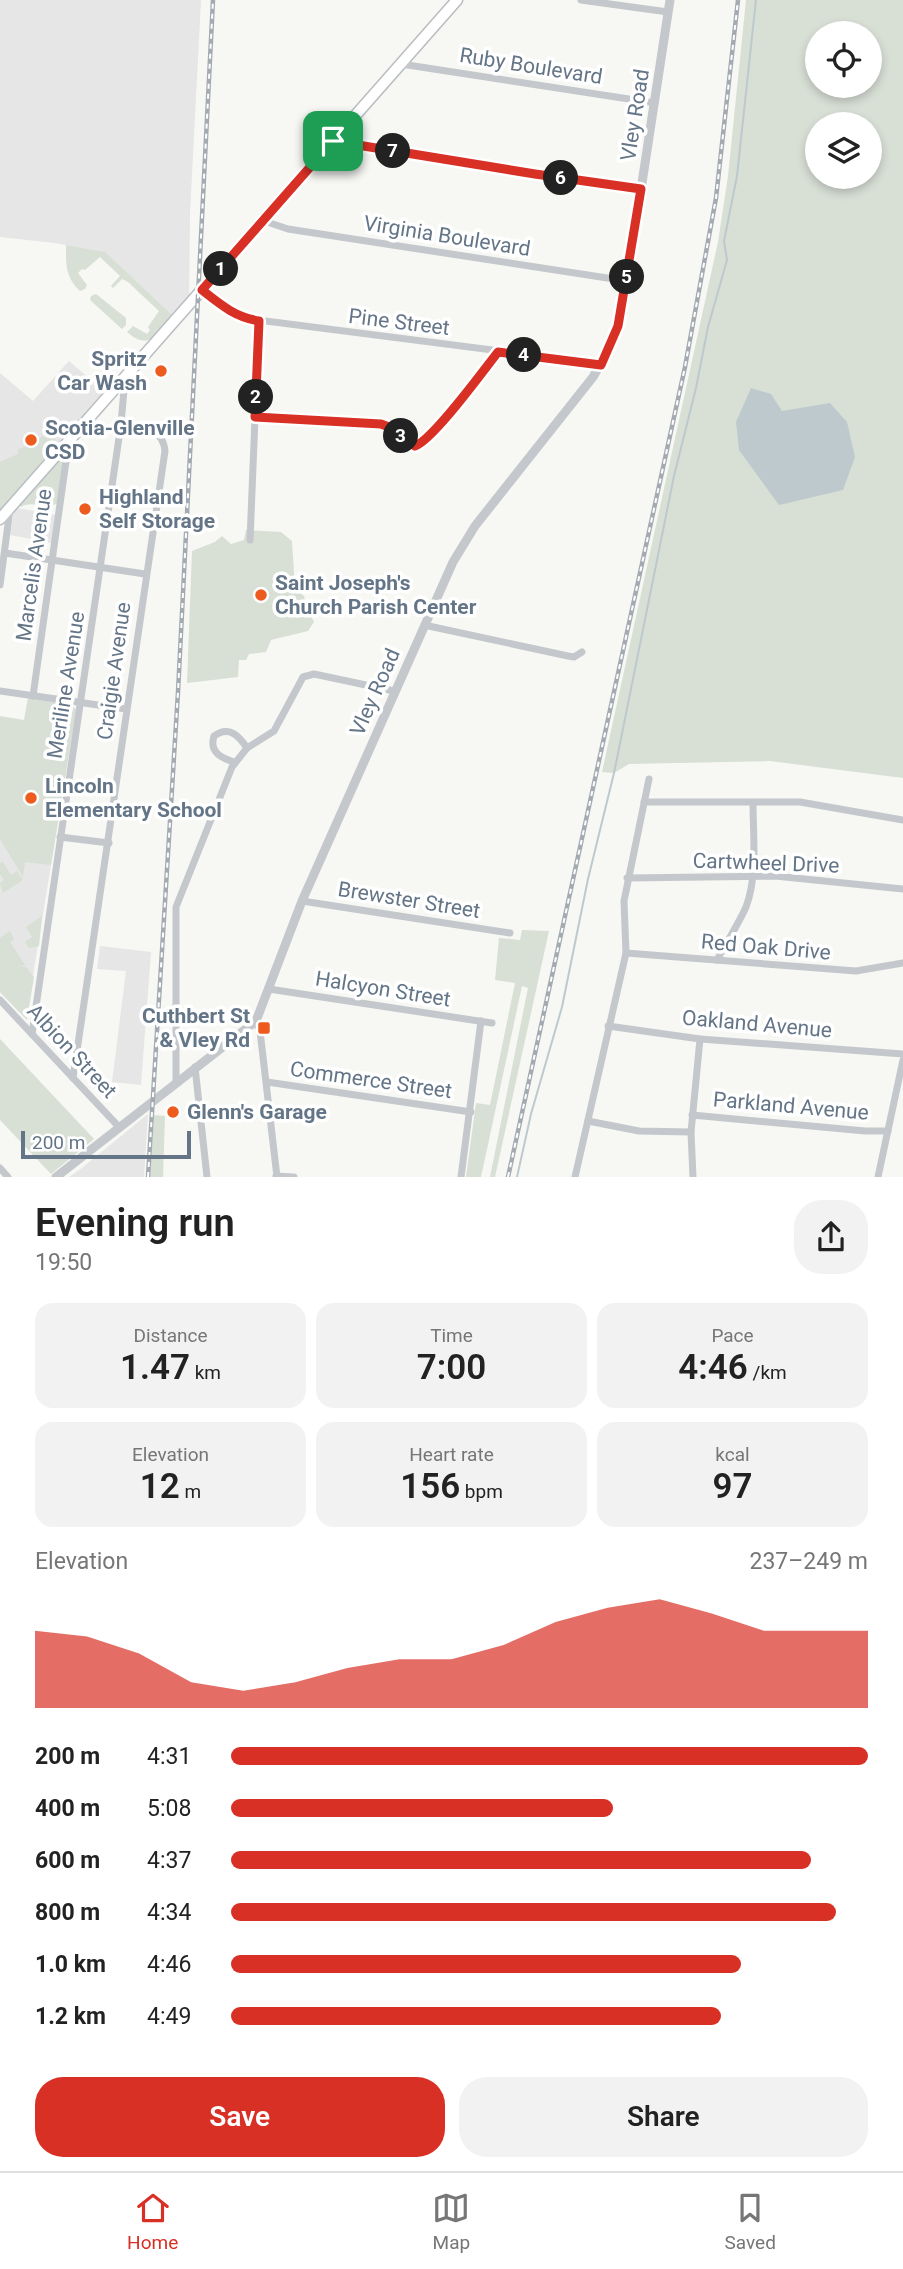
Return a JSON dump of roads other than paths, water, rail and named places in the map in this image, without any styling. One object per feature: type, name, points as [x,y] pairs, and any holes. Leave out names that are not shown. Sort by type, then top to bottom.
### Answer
[{"type":"main road","points":[[0,519],[457,0]]},
{"type":"street","points":[[581,0],[668,12]]},
{"type":"street","name":"Vley Road","points":[[256,1021],[302,901],[394,691],[462,545],[571,408],[601,365],[618,326],[670,0]]},
{"type":"street","name":"Ruby Boulevard","points":[[401,64],[655,103]]},
{"type":"street","points":[[333,141],[641,189]]},
{"type":"street","name":"Virginia Boulevard","points":[[264,221],[288,229],[626,281]]},
{"type":"street","name":"Pine Street","points":[[202,290],[242,318],[601,365]]},
{"type":"street","points":[[250,540],[259,321]]},
{"type":"street","points":[[255,417],[381,424],[415,446],[441,422],[498,352]]},
{"type":"street","name":"Meriline Avenue","points":[[32,1034],[121,424],[124,390],[121,382]]},
{"type":"street","name":"Craigie Avenue","points":[[73,1079],[165,451],[161,436],[151,429],[121,424]]},
{"type":"street","name":"Marcelis Avenue","points":[[33,696],[70,439]]},
{"type":"street","points":[[0,585],[10,509]]},
{"type":"street","points":[[5,553],[145,574]]},
{"type":"street","points":[[424,625],[568,656],[574,657],[582,652]]},
{"type":"street","points":[[176,1082],[176,907],[234,762],[247,748],[274,731],[303,677],[314,674],[394,691]]},
{"type":"street","points":[[0,691],[126,709]]},
{"type":"street","points":[[234,762],[215,752],[212,746],[214,736],[226,731],[234,733],[247,748]]},
{"type":"street","points":[[575,1177],[626,953],[623,919],[627,878],[649,779]]},
{"type":"street","points":[[644,802],[800,802],[903,820]]},
{"type":"street","points":[[717,960],[745,908],[752,876],[753,803]]},
{"type":"street","points":[[60,837],[108,843]]},
{"type":"street","name":"Cartwheel Drive","points":[[627,878],[802,878],[903,890]]},
{"type":"street","name":"Brewster Street","points":[[302,901],[510,933]]},
{"type":"street","name":"Red Oak Drive","points":[[626,953],[856,971],[903,963]]},
{"type":"street","name":"Halcyon Street","points":[[269,989],[492,1023]]},
{"type":"street","name":"Albion Street","points":[[0,1000],[119,1127]]},
{"type":"street","points":[[57,1177],[256,1021],[260,1031],[267,1083],[276,1176],[293,1177]]},
{"type":"street","points":[[461,1177],[481,1021]]},
{"type":"street","name":"Oakland Avenue","points":[[608,1026],[700,1039],[903,1054]]},
{"type":"street","points":[[693,1177],[691,1132],[700,1039]]},
{"type":"street","points":[[878,1177],[903,1060]]},
{"type":"street","points":[[195,1067],[207,1177]]},
{"type":"street","name":"Commerce Street","points":[[267,1083],[471,1112]]},
{"type":"street","name":"Parkland Avenue","points":[[692,1115],[887,1131]]},
{"type":"street","name":"Parkland Avenue","points":[[588,1121],[639,1131],[691,1132]]},
{"type":"street","points":[[0,1168],[8,1177]]},
{"type":"waterway","points":[[517,1177],[531,1114],[562,1007],[588,879],[614,773],[674,476],[708,327],[727,260],[724,241],[737,176],[756,0]]},
{"type":"railway","points":[[148,1177],[178,692],[213,0]]},
{"type":"railway","points":[[508,1177],[685,367],[716,198],[738,0]]},
{"type":"place","name":"Spritz Car Wash","points":[[161,371]]},
{"type":"place","name":"Scotia-Glenville CSD","points":[[31,440]]},
{"type":"place","name":"Highland Self Storage","points":[[85,509]]},
{"type":"place","name":"Saint Joseph's Church Parish Center","points":[[261,595]]},
{"type":"place","name":"Lincoln Elementary School","points":[[31,798]]},
{"type":"place","name":"Cuthbert St & Vley Rd","points":[[264,1028]]},
{"type":"place","name":"Glenn's Garage","points":[[173,1112]]}]
